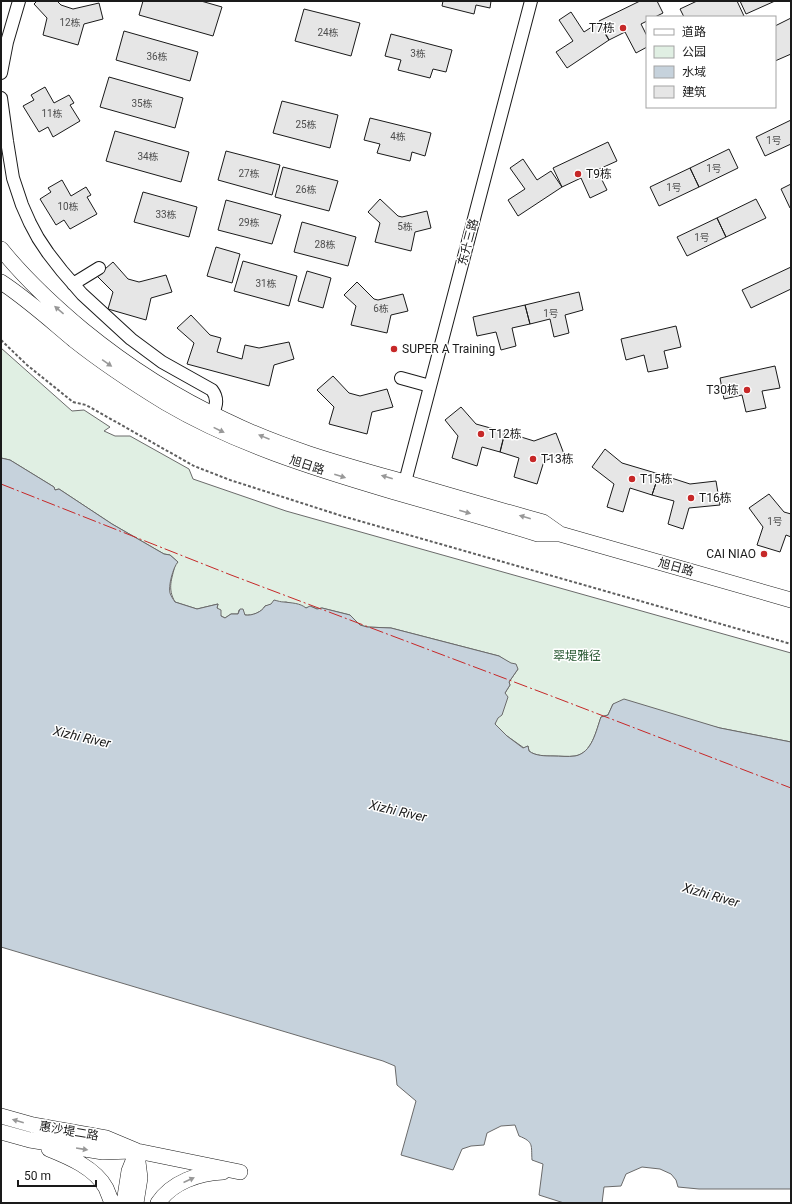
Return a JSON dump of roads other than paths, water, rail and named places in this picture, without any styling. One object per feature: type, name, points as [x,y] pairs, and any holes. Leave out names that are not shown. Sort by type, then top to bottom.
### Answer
[{"type":"main road","points":[[1,249],[31,284],[58,309],[82,338]]},
{"type":"main road","points":[[1,282],[82,338]]},
{"type":"main road","name":"旭日路","points":[[82,338],[115,354],[158,384],[212,414],[242,428],[299,450],[343,464],[543,522],[560,534]]},
{"type":"main road","name":"旭日路","points":[[82,338],[122,374],[167,403],[223,432],[269,452],[338,475],[538,534],[560,534],[791,600]]},
{"type":"main road","name":"惠沙堤二路","points":[[1,1116],[33,1125],[106,1138],[137,1150],[240,1172],[200,1175],[175,1187],[163,1196],[158,1203]]},
{"type":"main road","name":"惠沙堤二路","points":[[1,1132],[30,1140],[103,1152],[137,1150]]},
{"type":"main road","points":[[30,1140],[65,1156],[94,1174],[105,1187],[112,1203]]},
{"type":"main road","points":[[124,1203],[129,1171],[137,1150]]},
{"type":"main road","points":[[136,1203],[140,1178],[137,1150]]},
{"type":"street","points":[[1,73],[6,47],[19,1]]},
{"type":"street","name":"东升三路","points":[[405,482],[531,1]]},
{"type":"street","points":[[6,47],[18,49]]},
{"type":"street","points":[[1,98],[11,169],[22,204],[40,242],[82,294],[113,323],[162,362],[212,390],[216,400],[212,414]]},
{"type":"street","points":[[73,284],[99,268]]},
{"type":"street","points":[[401,378],[430,386]]},
{"type":"water","name":"Xizhi River","points":[[1,458],[10,460],[54,487],[55,490],[59,489],[112,524],[164,554],[170,555],[178,562],[170,582],[170,593],[175,602],[197,609],[218,604],[217,608],[221,610],[221,616],[225,618],[231,614],[238,614],[240,609],[243,609],[245,615],[251,615],[262,610],[274,600],[299,604],[306,608],[310,606],[317,609],[322,608],[350,615],[360,625],[367,627],[391,628],[499,656],[511,663],[516,664],[518,669],[509,682],[510,685],[505,693],[508,697],[502,715],[498,718],[495,724],[507,736],[523,748],[528,746],[529,751],[534,754],[544,756],[575,756],[586,751],[595,735],[601,717],[608,715],[613,704],[624,699],[720,728],[791,742],[791,1189],[699,1189],[678,1187],[676,1180],[671,1174],[660,1169],[642,1167],[626,1174],[621,1186],[604,1187],[602,1203],[564,1203],[539,1195],[543,1164],[532,1160],[531,1145],[527,1140],[519,1136],[515,1125],[501,1126],[487,1133],[484,1145],[471,1146],[462,1149],[453,1170],[401,1155],[416,1101],[397,1085],[395,1066],[383,1061],[1,947]]},
{"type":"place","name":"T7栋","points":[[623,28]]},
{"type":"place","name":"T9栋","points":[[578,174]]},
{"type":"place","name":"SUPER A Training","points":[[394,349]]},
{"type":"place","name":"T30栋","points":[[747,390]]},
{"type":"place","name":"T12栋","points":[[481,434]]},
{"type":"place","name":"T13栋","points":[[533,459]]},
{"type":"place","name":"T15栋","points":[[632,479]]},
{"type":"place","name":"T16栋","points":[[691,498]]},
{"type":"place","name":"CAI NIAO","points":[[764,554]]},
{"type":"park label","name":"翠堤雅径","points":[[577,656]]}]
